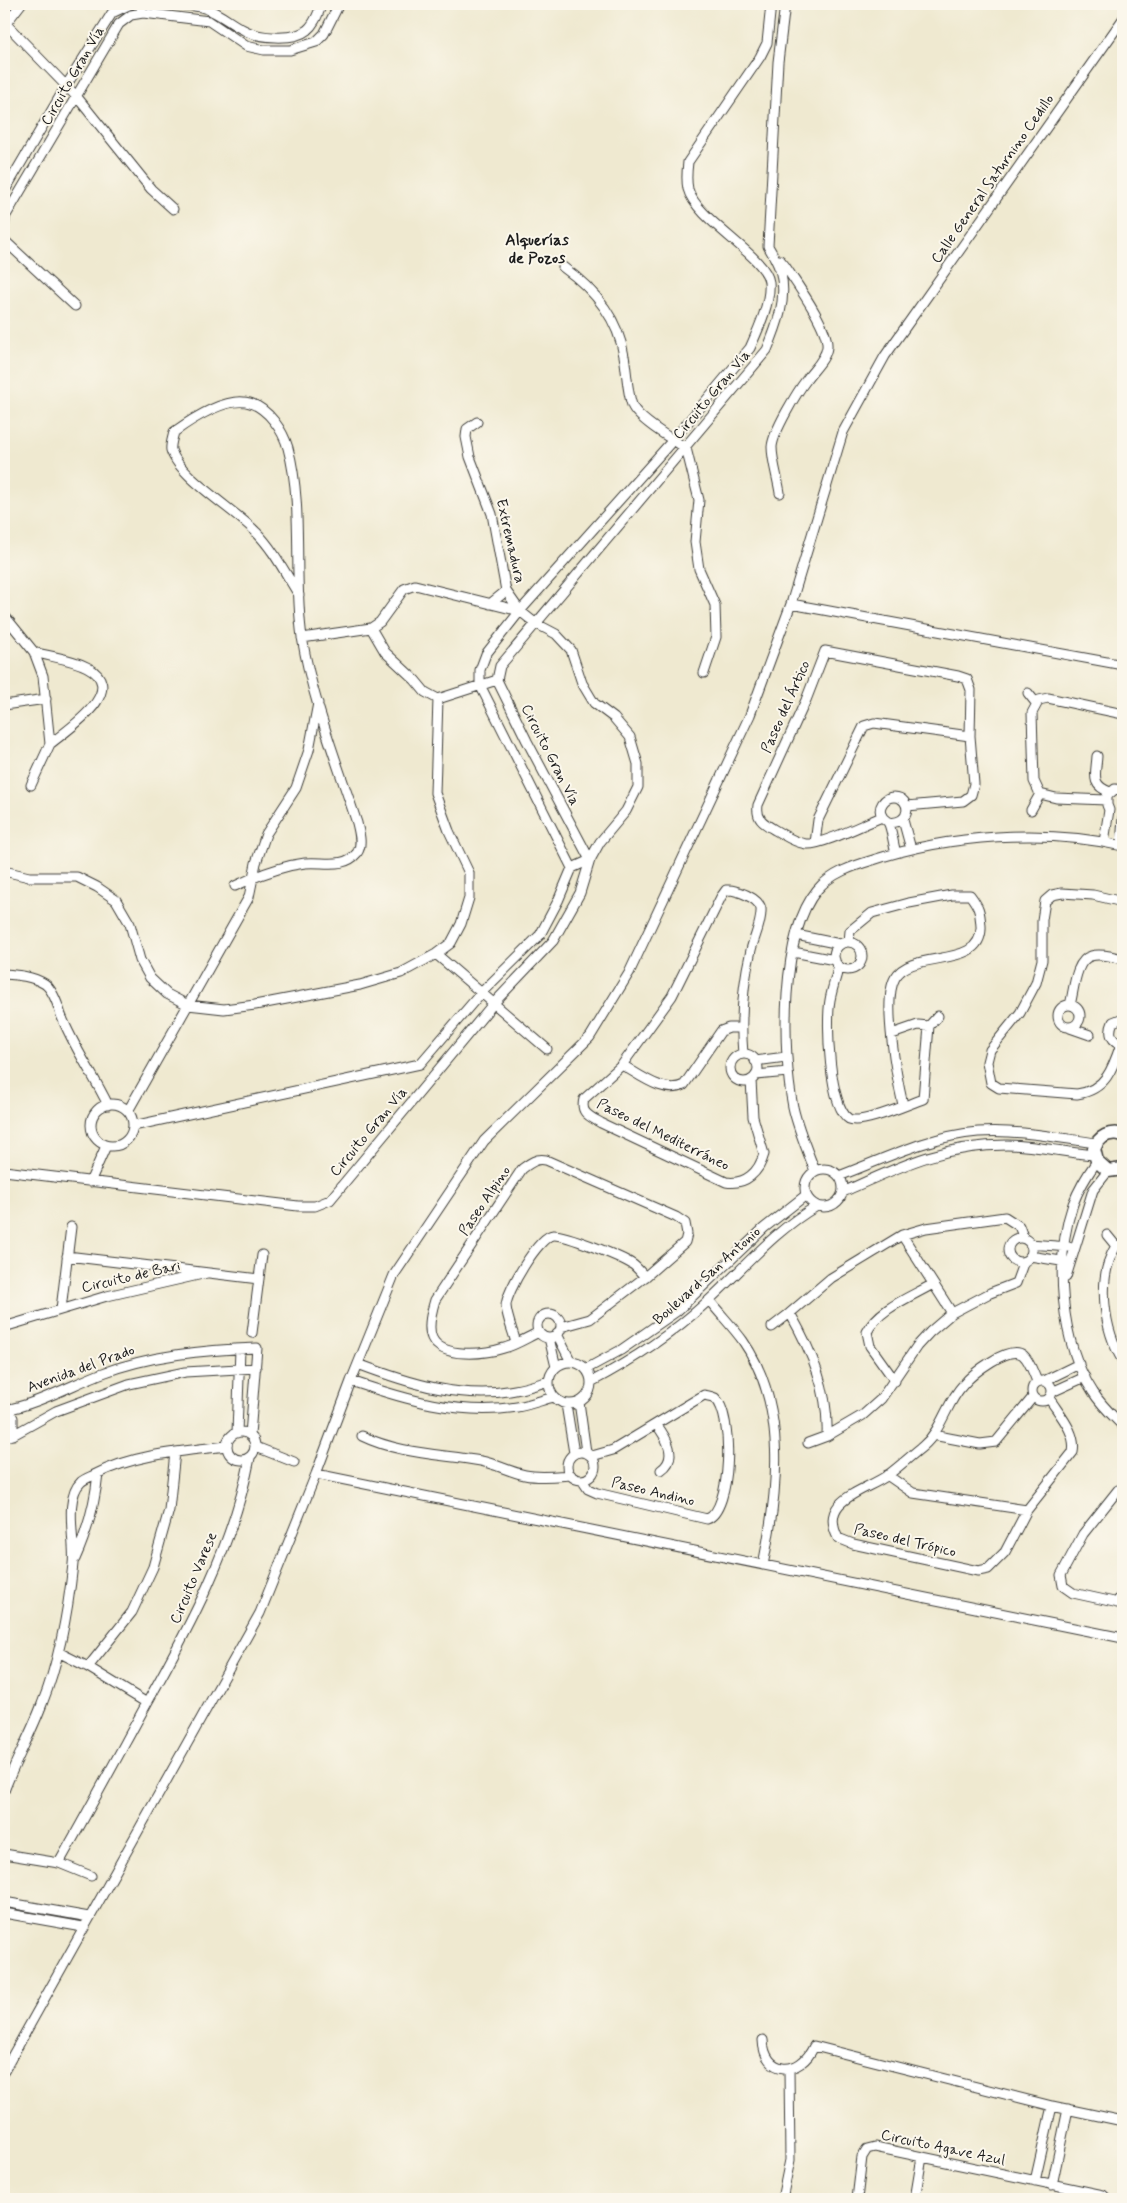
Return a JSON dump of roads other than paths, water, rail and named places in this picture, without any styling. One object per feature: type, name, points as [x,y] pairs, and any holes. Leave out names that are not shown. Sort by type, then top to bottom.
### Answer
[{"type":"street","points":[[21,4],[5,25],[77,97],[151,189],[173,208]]},
{"type":"street","name":"Circuito Gran Vía","points":[[4,192],[66,86],[112,13],[131,4]]},
{"type":"street","points":[[140,4],[143,13],[209,22],[246,46],[264,50],[290,50],[316,42],[324,34],[339,4]]},
{"type":"street","points":[[165,4],[205,8],[226,18],[244,31],[268,37],[293,37],[306,31],[314,23],[322,4]]},
{"type":"street","points":[[771,4],[767,43],[760,57],[688,162],[687,175],[688,190],[699,206],[726,234],[765,268],[775,260],[780,260],[817,316],[827,339],[828,347],[798,390],[774,439],[772,448],[780,493]]},
{"type":"street","name":"Circuito Gran Vía","points":[[4,1171],[298,1206],[315,1206],[330,1200],[493,1004],[553,941],[580,893],[590,860],[526,741],[497,680],[500,666],[767,350],[781,315],[781,273],[768,246],[778,62],[784,4]]},
{"type":"street","name":"Circuito Gran Vía","points":[[4,235],[6,217],[119,24],[131,15],[143,13]]},
{"type":"street","name":"Calle General Saturnino Cedillo","points":[[4,2071],[260,1613],[394,1275],[484,1140],[590,1037],[628,973],[750,715],[791,604],[843,432],[885,356],[1123,18]]},
{"type":"street","points":[[306,31],[316,42]]},
{"type":"street","points":[[760,57],[778,62]]},
{"type":"street","points":[[4,240],[75,306]]},
{"type":"street","points":[[563,267],[583,281],[610,314],[623,350],[632,407],[649,424],[686,448],[699,500],[695,542],[699,569],[715,605],[716,637],[704,673]]},
{"type":"street","name":"Circuito Gran Vía","points":[[572,868],[480,685],[480,670],[486,654],[520,611],[673,440],[750,348],[766,307],[769,283],[765,268]]},
{"type":"street","points":[[235,886],[254,877],[306,863],[334,863],[350,860],[359,851],[360,840],[357,823],[318,702],[302,638],[294,483],[288,448],[278,425],[265,412],[250,403],[227,404],[195,418],[174,432],[170,448],[177,463],[204,489],[255,530],[273,551],[299,595]]},
{"type":"street","name":"Extremadura","points":[[477,422],[467,429],[466,437],[470,457],[492,514],[506,591],[520,611]]},
{"type":"street","points":[[133,1126],[420,1064],[481,993],[540,936],[572,868],[590,860],[600,842],[626,811],[638,787],[638,764],[630,737],[614,718],[594,703],[582,683],[571,650],[556,634],[535,623],[520,611],[416,585],[404,589],[380,622],[371,628],[302,638]]},
{"type":"street","points":[[490,604],[506,591]]},
{"type":"street","points":[[791,604],[1123,665]]},
{"type":"street","points":[[4,615],[34,652],[43,676],[50,744]]},
{"type":"street","points":[[371,628],[385,652],[416,680],[425,692],[438,700]]},
{"type":"street","name":"Paseo del Ártico","points":[[815,843],[807,844],[796,841],[761,823],[756,814],[758,805],[806,700],[825,651],[958,676],[967,679],[971,690],[970,736],[974,784],[971,795],[962,801],[907,806],[903,800],[896,796],[888,797],[882,802],[880,810],[885,820]]},
{"type":"street","points":[[32,785],[50,744],[95,706],[101,697],[101,684],[96,674],[86,667],[34,652]]},
{"type":"street","points":[[438,700],[497,680]]},
{"type":"street","points":[[1028,692],[1036,703]]},
{"type":"street","points":[[1040,794],[1034,781],[1032,713],[1039,700],[1048,698],[1123,714]]},
{"type":"street","points":[[4,705],[46,699]]},
{"type":"street","points":[[4,871],[29,877],[77,877],[97,887],[116,900],[130,924],[140,960],[150,978],[167,994],[188,1005],[224,1009],[255,1005],[360,984],[401,973],[436,954],[451,943],[469,898],[469,873],[449,832],[434,793],[438,700]]},
{"type":"street","points":[[128,1111],[249,897],[256,863],[266,834],[296,788],[309,750],[318,702]]},
{"type":"street","points":[[907,806],[903,820],[896,823],[885,820],[815,843],[818,820],[864,726],[874,723],[970,736]]},
{"type":"street","points":[[513,749],[526,741]]},
{"type":"street","points":[[1097,756],[1096,783],[1108,796],[1109,810],[1104,842]]},
{"type":"street","points":[[1040,794],[1056,798],[1108,796],[1115,789],[1123,790]]},
{"type":"street","points":[[1031,810],[1040,794]]},
{"type":"street","points":[[1109,810],[1116,814],[1123,813]]},
{"type":"street","points":[[815,1171],[794,1107],[786,1056],[785,1014],[793,952],[796,935],[808,901],[827,880],[848,868],[911,849],[989,837],[1048,836],[1122,845],[1123,818]]},
{"type":"street","points":[[885,820],[896,852]]},
{"type":"street","points":[[903,820],[911,849]]},
{"type":"street","name":"Paseo del Mediterráneo","points":[[744,1054],[741,1028],[751,951],[760,919],[761,908],[757,901],[733,889],[726,890],[721,897],[672,996],[622,1065],[584,1099],[582,1106],[585,1114],[726,1182],[743,1181],[755,1173],[764,1154],[753,1117],[753,1078],[757,1065],[755,1060]]},
{"type":"street","points":[[1123,902],[1093,895],[1062,894],[1052,895],[1045,901],[1042,920],[1042,960],[1036,983],[1020,1013],[990,1050],[987,1062],[991,1083],[999,1088],[1078,1094],[1087,1093],[1099,1086],[1113,1070],[1122,1044],[1114,1041],[1110,1035],[1110,1028],[1112,1022],[1123,1018]]},
{"type":"street","points":[[903,1106],[894,1064],[890,997],[894,978],[902,968],[975,947],[981,936],[980,908],[970,895],[952,895],[909,903],[872,913],[850,931],[845,943],[835,951],[837,963],[830,1001],[829,1032],[834,1090],[842,1112],[850,1119],[861,1121],[923,1099],[929,1026],[938,1016]]},
{"type":"street","points":[[793,952],[837,963],[846,969],[853,969],[862,958],[861,950],[856,944],[796,935]]},
{"type":"street","points":[[436,954],[547,1049]]},
{"type":"street","points":[[1070,1005],[1080,964],[1086,958],[1093,955],[1123,959]]},
{"type":"street","points":[[4,974],[28,977],[46,985],[55,999],[68,1033],[93,1074],[108,1105]]},
{"type":"street","points":[[1070,1028],[1077,1024],[1080,1016],[1077,1009],[1070,1005],[1063,1007],[1058,1012],[1058,1020],[1063,1026],[1090,1035]]},
{"type":"street","points":[[892,1034],[918,1026],[929,1026]]},
{"type":"street","points":[[622,1065],[666,1088],[676,1089],[684,1085],[721,1031],[729,1028],[741,1028]]},
{"type":"street","points":[[786,1056],[755,1060],[744,1054],[732,1061],[730,1070],[737,1081],[746,1082],[753,1078],[788,1072]]},
{"type":"street","points":[[420,1064],[433,1075]]},
{"type":"street","points":[[108,1105],[119,1105],[128,1111],[133,1126],[130,1137],[122,1144],[106,1146],[96,1140],[91,1124],[98,1110],[108,1105]]},
{"type":"street","points":[[839,1176],[912,1147],[977,1132],[1007,1132],[1096,1153],[1108,1171]]},
{"type":"street","points":[[1123,1134],[1113,1132],[1103,1136],[1073,1204],[1063,1246],[1066,1262],[1064,1285],[1070,1335],[1079,1364],[1085,1378],[1106,1410],[1123,1426]]},
{"type":"street","name":"Boulevard San Antonio","points":[[579,1402],[588,1395],[591,1382],[642,1353],[688,1319],[787,1226],[817,1206],[833,1205],[843,1192],[917,1159],[950,1150],[1009,1145],[1096,1153]]},
{"type":"street","points":[[90,1182],[106,1146]]},
{"type":"street","name":"Paseo Alpino","points":[[539,1332],[505,1348],[479,1353],[453,1352],[438,1346],[431,1337],[430,1316],[435,1300],[522,1169],[531,1162],[546,1160],[685,1223],[687,1234],[684,1242],[645,1278],[590,1319],[556,1333]]},
{"type":"street","points":[[1066,1262],[1074,1248],[1093,1190],[1108,1171],[1123,1169]]},
{"type":"street","points":[[817,1206],[806,1195],[806,1184],[811,1174],[815,1171],[831,1170],[839,1176],[843,1192]]},
{"type":"street","name":"Boulevard San Antonio","points":[[586,1369],[621,1350],[677,1311],[764,1228],[806,1195]]},
{"type":"street","points":[[772,1327],[831,1278],[902,1235],[926,1228],[1005,1217],[1019,1226],[1027,1241],[1027,1259],[1016,1283],[990,1293],[952,1313],[917,1346],[881,1399],[863,1415],[827,1436],[808,1443]]},
{"type":"street","name":"Circuito de Bari","points":[[61,1309],[71,1227]]},
{"type":"street","points":[[516,1343],[506,1305],[508,1293],[538,1245],[546,1237],[553,1234],[566,1236],[631,1263],[645,1278]]},
{"type":"street","points":[[902,1235],[952,1313]]},
{"type":"street","points":[[1107,1235],[1120,1246],[1110,1256],[1105,1304],[1109,1328],[1123,1361]]},
{"type":"street","points":[[1066,1262],[1012,1259],[1008,1252],[1012,1241],[1027,1241],[1074,1248]]},
{"type":"street","points":[[252,1333],[262,1255]]},
{"type":"street","name":"Circuito de Bari","points":[[67,1256],[259,1279]]},
{"type":"street","name":"Circuito de Bari","points":[[4,1327],[61,1309],[207,1273]]},
{"type":"street","points":[[895,1381],[870,1346],[867,1332],[872,1322],[880,1315],[933,1284]]},
{"type":"street","points":[[709,1300],[744,1342],[764,1383],[774,1429],[776,1478],[770,1530],[763,1565]]},
{"type":"street","points":[[790,1314],[810,1353],[822,1386],[828,1415],[827,1436]]},
{"type":"street","points":[[556,1333],[539,1332],[537,1324],[544,1315],[556,1316],[556,1333],[556,1367],[549,1381],[554,1397],[566,1404],[579,1402]]},
{"type":"street","points":[[556,1333],[571,1362],[586,1369],[591,1382]]},
{"type":"street","points":[[237,1433],[240,1348]]},
{"type":"street","name":"Avenida del Prado","points":[[4,1437],[13,1435],[56,1411],[129,1384],[185,1372],[256,1368],[257,1348],[207,1350],[154,1358],[101,1374],[6,1410]]},
{"type":"street","name":"Paseo del Trópico","points":[[1013,1351],[1022,1354],[1041,1381],[1050,1385],[1051,1395],[1072,1436],[1075,1444],[1073,1452],[1026,1510],[1005,1552],[988,1570],[978,1571],[853,1544],[838,1538],[832,1526],[834,1512],[841,1501],[888,1475],[926,1444],[962,1385],[1003,1354],[1013,1351]]},
{"type":"street","points":[[556,1367],[571,1362]]},
{"type":"street","points":[[358,1364],[397,1379],[444,1390],[480,1392],[514,1390],[549,1381]]},
{"type":"street","points":[[932,1435],[980,1444],[996,1442],[1033,1397],[1032,1387],[1079,1364]]},
{"type":"street","points":[[256,1368],[250,1435],[256,1447],[294,1462]]},
{"type":"street","points":[[1033,1397],[1043,1402],[1051,1395],[1085,1378]]},
{"type":"street","points":[[351,1381],[393,1395],[442,1407],[481,1409],[517,1407],[554,1397]]},
{"type":"street","name":"Paseo Andino","points":[[362,1436],[380,1445],[484,1461],[526,1475],[548,1477],[570,1475],[582,1480],[588,1489],[597,1493],[706,1518],[713,1516],[718,1508],[724,1488],[728,1458],[726,1429],[716,1400],[710,1396],[704,1395],[613,1450],[589,1454],[574,1453]]},
{"type":"street","name":"Paseo Andino","points":[[579,1402],[589,1454],[595,1469],[591,1477],[582,1480]]},
{"type":"street","points":[[566,1404],[574,1453],[568,1461],[570,1475]]},
{"type":"street","points":[[6,1410],[13,1418],[13,1435]]},
{"type":"street","name":"Paseo Andino","points":[[656,1424],[665,1436],[670,1449],[668,1464],[661,1470]]},
{"type":"street","points":[[250,1435],[237,1433],[230,1438],[227,1446],[230,1455],[237,1460],[250,1458]]},
{"type":"street","points":[[4,1791],[42,1705],[60,1653],[74,1561],[72,1530],[75,1493],[80,1482],[124,1463],[175,1452],[227,1446]]},
{"type":"street","name":"Circuito Varese","points":[[59,1863],[186,1632],[218,1562],[244,1490],[250,1458],[256,1447]]},
{"type":"street","points":[[88,1668],[132,1612],[153,1567],[169,1510],[175,1452]]},
{"type":"street","points":[[74,1561],[90,1522],[95,1503],[98,1473]]},
{"type":"street","points":[[316,1474],[1123,1638]]},
{"type":"street","points":[[888,1475],[913,1493],[1026,1510]]},
{"type":"street","points":[[1123,1488],[1118,1490],[1083,1534],[1061,1575],[1063,1586],[1073,1593],[1120,1604],[1123,1592]]},
{"type":"street","points":[[60,1653],[147,1703]]},
{"type":"street","points":[[4,1854],[59,1863],[91,1876]]},
{"type":"street","points":[[4,1902],[89,1916]]},
{"type":"street","points":[[4,1913],[83,1927]]},
{"type":"street","points":[[763,2040],[763,2048],[772,2063],[788,2068],[804,2062],[814,2046],[1052,2106],[1123,2121]]},
{"type":"street","points":[[782,2199],[790,2160],[788,2068]]},
{"type":"street","points":[[1035,2181],[1052,2106]]},
{"type":"street","points":[[1052,2185],[1068,2109]]},
{"type":"street","points":[[1044,2138],[1061,2142]]},
{"type":"street","name":"Circuito Agave Azul","points":[[857,2199],[862,2157],[867,2149],[875,2147],[1103,2195],[1107,2199]]},
{"type":"street","points":[[915,2199],[922,2157]]},
{"type":"street","points":[[1074,2199],[1076,2190]]},
{"type":"district","name":"Alquerías de Pozos","points":[[537,249]]}]
